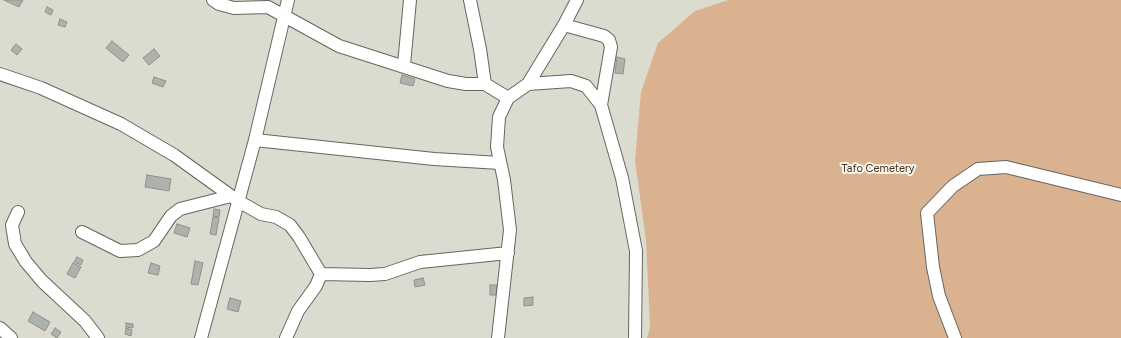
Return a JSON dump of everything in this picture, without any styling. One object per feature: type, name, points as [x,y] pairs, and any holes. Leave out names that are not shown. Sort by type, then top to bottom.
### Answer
[{"type":"street","points":[[213,0],[219,4],[234,8],[268,6],[339,46],[404,65],[448,81],[466,84],[485,84],[508,98]]},
{"type":"street","points":[[201,338],[234,199],[255,140],[288,0]]},
{"type":"street","points":[[404,65],[410,0]]},
{"type":"street","points":[[470,0],[480,49],[485,84]]},
{"type":"street","points":[[498,338],[510,230],[504,180],[497,147],[499,117],[508,98],[528,84],[564,25],[577,0]]},
{"type":"street","points":[[564,25],[604,36],[609,40],[612,47],[601,105]]},
{"type":"street","points":[[0,74],[41,88],[121,124],[174,155],[234,199],[261,214],[276,218],[290,225],[321,274]]},
{"type":"street","points":[[528,84],[570,81],[586,86],[601,105],[622,178],[636,251],[635,338]]},
{"type":"street","points":[[255,140],[434,159],[500,163]]},
{"type":"street","points":[[956,338],[939,296],[927,213],[953,186],[978,169],[1006,167],[1121,195]]},
{"type":"street","points":[[82,232],[120,251],[138,250],[154,241],[171,216],[180,209],[234,199]]},
{"type":"street","points":[[18,212],[12,225],[15,244],[26,262],[42,281],[85,321],[98,338]]},
{"type":"street","points":[[321,274],[370,276],[385,274],[420,262],[508,253]]},
{"type":"street","points":[[286,338],[298,311],[316,286],[321,274]]},
{"type":"street","points":[[0,328],[11,338]]},
{"type":"shaded area","points":[[0,0],[728,0],[695,11],[635,161],[646,241],[650,327],[647,338],[0,338]]},
{"type":"green space","name":"Tafo Cemetery","points":[[728,0],[1121,0],[1121,338],[647,338],[650,327],[646,241],[635,161],[641,92],[658,43],[695,11]]},
{"type":"building","points":[[4,0],[23,0],[19,7]]},
{"type":"building","points":[[47,7],[53,10],[51,15],[45,12]]},
{"type":"building","points":[[60,19],[67,22],[65,27],[58,25]]},
{"type":"building","points":[[112,41],[129,55],[123,62],[106,48]]},
{"type":"building","points":[[16,44],[22,49],[17,55],[11,50]]},
{"type":"building","points":[[154,49],[160,56],[149,65],[143,58]]},
{"type":"building","points":[[617,57],[625,59],[623,74],[615,73]]},
{"type":"building","points":[[402,75],[415,79],[413,86],[400,83]]},
{"type":"building","points":[[154,77],[166,81],[163,87],[152,83]]},
{"type":"building","points":[[147,175],[171,179],[169,191],[145,187]]},
{"type":"building","points":[[214,209],[220,210],[219,217],[213,216]]},
{"type":"building","points":[[213,217],[219,218],[216,235],[210,234]]},
{"type":"building","points":[[177,224],[190,228],[187,237],[174,233]]},
{"type":"building","points":[[77,257],[83,260],[81,265],[74,262]]},
{"type":"building","points":[[195,261],[203,263],[198,285],[191,284]]},
{"type":"building","points":[[73,263],[81,267],[75,278],[67,274]]},
{"type":"building","points":[[151,263],[160,266],[158,275],[148,273]]},
{"type":"building","points":[[423,278],[425,285],[415,287],[414,280]]},
{"type":"building","points":[[490,285],[497,285],[496,295],[490,295]]},
{"type":"building","points":[[533,297],[533,305],[524,306],[524,298]]},
{"type":"building","points":[[230,298],[241,301],[238,312],[227,309]]},
{"type":"building","points":[[33,312],[50,322],[45,331],[28,321]]},
{"type":"building","points":[[126,323],[133,324],[133,328],[126,327]]},
{"type":"building","points":[[55,328],[61,332],[57,338],[51,334]]},
{"type":"building","points":[[126,328],[132,330],[131,336],[125,334]]}]
